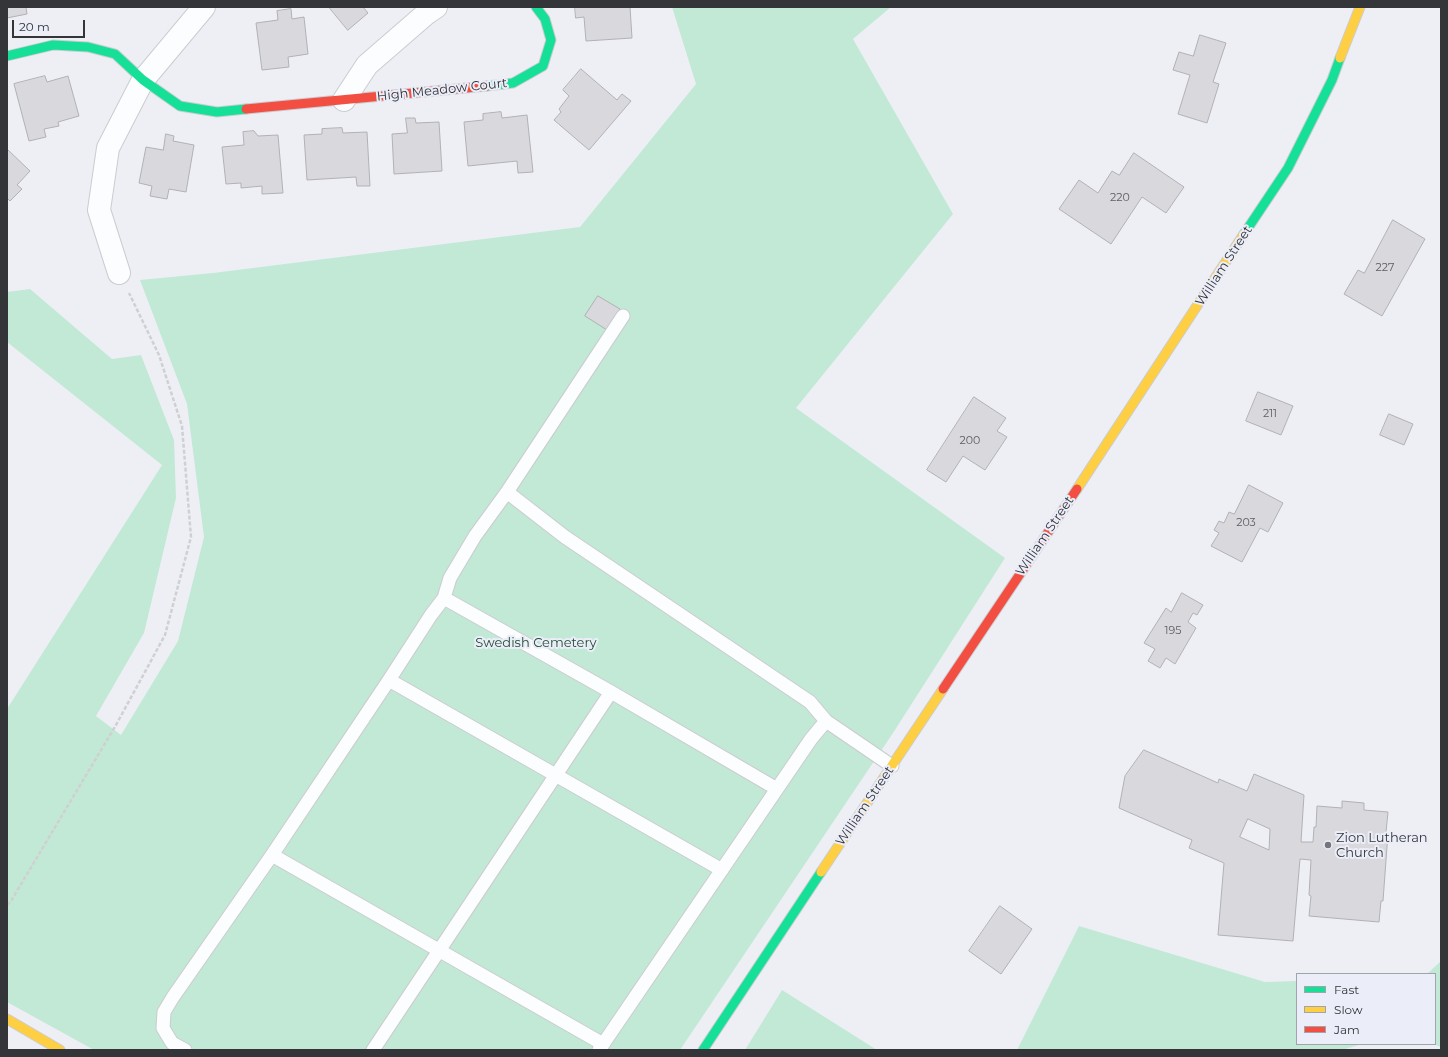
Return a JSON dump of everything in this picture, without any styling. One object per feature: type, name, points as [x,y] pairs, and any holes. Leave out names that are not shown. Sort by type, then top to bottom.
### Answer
[{"type":"street","points":[[119,273],[99,210],[108,148],[143,80],[204,7]]},
{"type":"street","points":[[344,100],[367,65],[436,7]]},
{"type":"street","name":"High Meadow Court","points":[[7,56],[53,45],[88,47],[116,54],[143,80],[180,106],[217,112],[513,83],[543,66],[551,40],[545,19],[536,7]]},
{"type":"street","name":"William Street","points":[[703,1050],[1131,407],[1288,168],[1332,80],[1360,7]]},
{"type":"street","points":[[7,1019],[60,1050]]},
{"type":"lane","points":[[185,1050],[172,1043],[163,1028],[164,1012],[272,855],[431,615],[444,598],[450,578],[475,536],[507,492],[624,316]]},
{"type":"lane","points":[[507,492],[564,537],[810,702],[826,721],[892,766]]},
{"type":"lane","points":[[444,598],[611,692],[777,789]]},
{"type":"lane","points":[[389,680],[722,870]]},
{"type":"lane","points":[[373,1050],[611,692]]},
{"type":"lane","points":[[272,855],[440,950],[601,1047],[777,789],[826,721]]},
{"type":"path","points":[[7,905],[11,901],[116,725],[165,635],[191,537],[182,426],[159,355],[119,273]]},
{"type":"green space","name":"Swedish Cemetery","points":[[672,7],[891,7],[853,39],[953,214],[796,408],[1005,558],[893,733],[680,1050],[94,1050],[7,1002],[7,709],[162,465],[7,342],[7,292],[30,289],[112,359],[141,355],[174,440],[176,498],[144,633],[96,716],[121,735],[178,641],[204,537],[187,404],[140,280],[213,273],[580,227],[696,84]]},
{"type":"green space","points":[[1079,926],[1265,982],[1296,981],[1296,1045],[1359,1045],[1342,1050],[1017,1050]]},
{"type":"green space","points":[[1441,961],[1441,1047],[1436,1045],[1436,973],[1428,973]]},
{"type":"green space","points":[[782,990],[877,1050],[745,1050]]},
{"type":"building","points":[[7,7],[26,7],[27,14],[7,18]]},
{"type":"building","points":[[329,7],[363,7],[368,13],[348,30]]},
{"type":"building","points":[[575,7],[630,7],[632,38],[586,41],[584,17],[576,18]]},
{"type":"building","points":[[291,9],[292,19],[304,17],[308,54],[288,57],[289,67],[262,70],[256,23],[278,20],[277,11]]},
{"type":"building","points":[[1200,35],[1226,43],[1213,82],[1219,84],[1207,123],[1178,114],[1190,75],[1173,70],[1179,52],[1193,56]]},
{"type":"building","points":[[581,69],[617,100],[622,94],[631,101],[589,150],[554,120],[561,112],[559,109],[569,96],[563,90]]},
{"type":"building","points":[[45,76],[47,82],[68,76],[79,116],[58,122],[59,126],[44,129],[46,137],[29,141],[14,84]]},
{"type":"building","points":[[501,112],[502,118],[527,115],[533,172],[518,173],[517,161],[468,166],[464,122],[483,120],[483,114]]},
{"type":"building","points":[[406,118],[415,118],[416,123],[439,122],[442,171],[394,174],[392,134],[407,133]]},
{"type":"building","points":[[342,128],[343,133],[367,132],[370,186],[357,186],[356,177],[307,180],[304,135],[322,134],[322,129]]},
{"type":"building","points":[[254,131],[258,136],[278,135],[283,193],[262,194],[262,186],[241,188],[241,183],[226,184],[222,147],[244,145],[243,132]]},
{"type":"building","points":[[166,134],[174,136],[173,141],[194,145],[186,192],[169,189],[167,199],[150,196],[152,186],[139,183],[146,147],[163,150]]},
{"type":"building","points":[[7,149],[30,171],[17,185],[22,189],[10,201],[7,198]]},
{"type":"building","points":[[1134,153],[1184,187],[1166,213],[1142,197],[1111,244],[1059,209],[1079,180],[1098,193],[1112,171],[1119,175]]},
{"type":"building","points":[[1393,220],[1425,239],[1382,316],[1344,294],[1358,270],[1364,273]]},
{"type":"building","points":[[598,296],[620,309],[607,330],[585,316]]},
{"type":"building","points":[[1258,392],[1293,406],[1281,435],[1246,421]]},
{"type":"building","points":[[974,397],[1006,418],[997,431],[1007,437],[985,470],[963,456],[946,482],[927,470]]},
{"type":"building","points":[[1389,414],[1413,424],[1404,445],[1380,435]]},
{"type":"building","points":[[1249,485],[1283,503],[1268,532],[1260,528],[1242,562],[1211,546],[1219,533],[1214,530],[1219,521],[1224,523],[1229,512],[1234,514]]},
{"type":"building","points":[[1182,593],[1203,605],[1197,615],[1193,613],[1188,622],[1196,628],[1175,664],[1166,658],[1160,668],[1148,661],[1155,649],[1144,643],[1166,608],[1171,612]]},
{"type":"building","name":"Zion Lutheran Church","points":[[1144,750],[1218,783],[1219,779],[1247,791],[1254,774],[1304,795],[1301,842],[1313,842],[1314,827],[1316,827],[1317,806],[1342,808],[1342,801],[1364,803],[1364,810],[1388,812],[1383,901],[1381,901],[1379,922],[1309,916],[1311,896],[1309,895],[1311,860],[1300,859],[1293,941],[1218,935],[1224,863],[1189,848],[1192,840],[1119,808],[1125,776]],"holes":[[[1248,819],[1270,829],[1269,850],[1240,837]]]},
{"type":"building","points":[[1000,906],[1032,929],[1001,974],[969,951]]},
{"type":"traffic: fast","points":[[487,86],[513,83],[543,66],[551,40],[545,19],[536,7]]},
{"type":"traffic: fast","points":[[7,56],[53,45],[88,47],[115,54],[143,80],[180,106],[217,112],[246,109]]},
{"type":"traffic: fast","points":[[1244,234],[1288,168],[1332,80],[1340,58]]},
{"type":"traffic: fast","points":[[703,1050],[821,872]]},
{"type":"traffic: slow","points":[[1340,58],[1360,7]]},
{"type":"traffic: slow","points":[[1077,489],[1244,234]]},
{"type":"traffic: slow","points":[[821,872],[943,689]]},
{"type":"traffic: slow","points":[[7,1019],[60,1050]]},
{"type":"traffic: jam","points":[[246,109],[487,86]]},
{"type":"traffic: jam","points":[[943,689],[1077,489]]},
{"type":"place","name":"Zion Lutheran Church","points":[[1328,845]]}]
